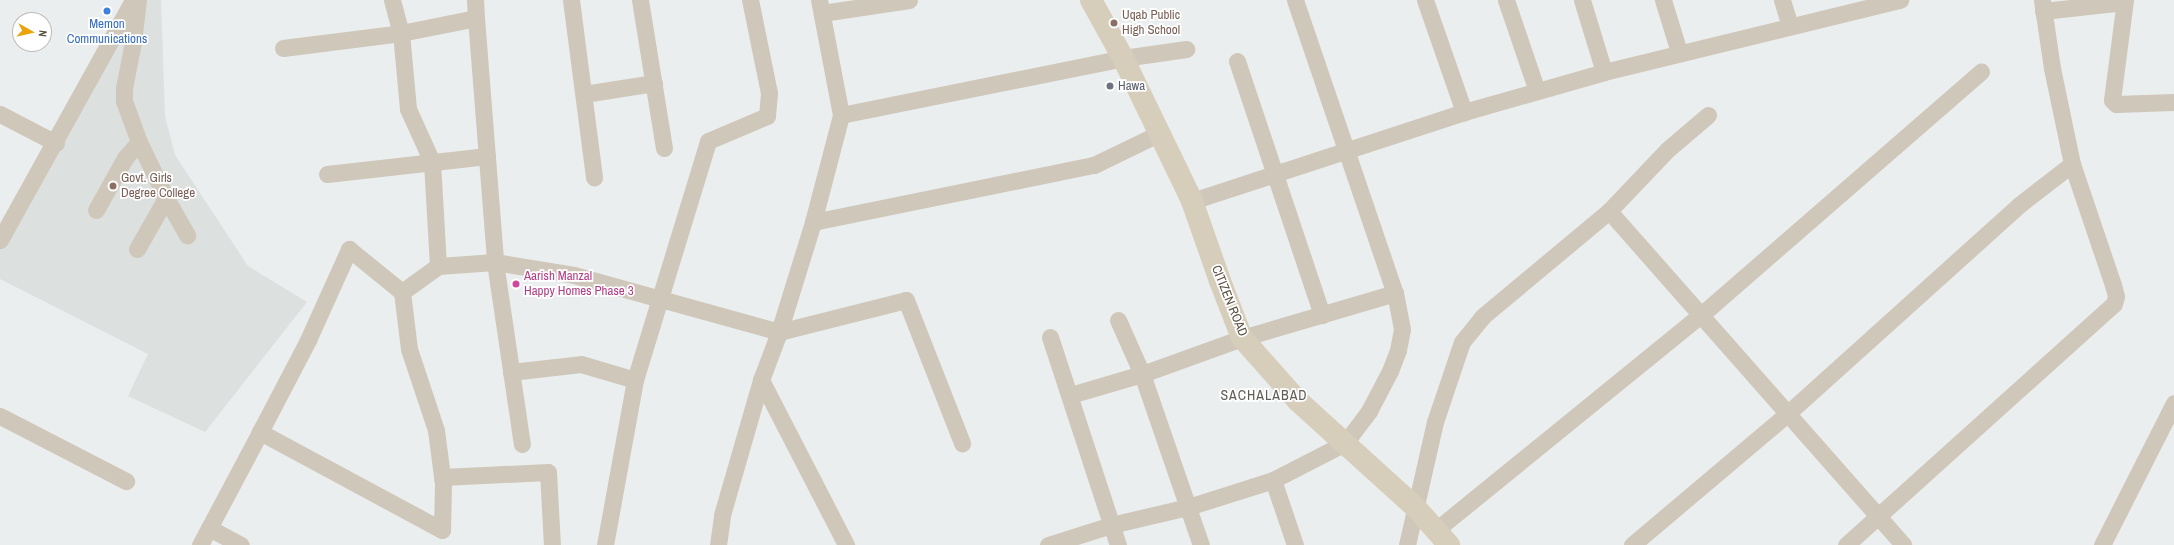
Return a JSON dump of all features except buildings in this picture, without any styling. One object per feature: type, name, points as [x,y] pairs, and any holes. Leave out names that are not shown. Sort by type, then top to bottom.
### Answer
[{"type":"street","points":[[0,240],[7,213],[56,143],[133,0]]},
{"type":"street","points":[[138,0],[133,42],[124,88],[124,101],[139,142],[166,198],[187,235]]},
{"type":"street","points":[[392,0],[401,33],[408,109],[432,162],[438,266]]},
{"type":"street","points":[[475,0],[495,262],[522,444]]},
{"type":"street","points":[[571,0],[594,178]]},
{"type":"street","points":[[640,0],[664,148]]},
{"type":"street","points":[[605,545],[635,380],[708,141],[767,116],[768,93],[750,0]]},
{"type":"street","points":[[718,545],[722,514],[761,380],[779,332],[813,222],[841,115],[820,6],[909,0]]},
{"type":"street","name":"CITIZEN ROAD","points":[[1091,0],[1123,58],[1192,201],[1220,282],[1242,338],[1297,400],[1416,508],[1442,538]]},
{"type":"street","points":[[1048,545],[1111,526],[1188,507],[1273,480],[1345,443],[1369,411],[1390,371],[1398,350],[1402,329],[1395,293],[1345,151],[1295,0]]},
{"type":"street","points":[[1425,0],[1464,112]]},
{"type":"street","points":[[1506,0],[1538,91]]},
{"type":"street","points":[[1582,0],[1604,72]]},
{"type":"street","points":[[1663,0],[1679,52]]},
{"type":"street","points":[[1782,0],[1790,26]]},
{"type":"street","points":[[1192,201],[1464,112],[1604,72],[1879,3],[1900,0]]},
{"type":"street","points":[[1846,545],[1878,518],[2114,304],[2116,296],[2113,285],[2072,164],[2052,68],[2043,5],[2125,1],[2112,100],[2116,104],[2174,102]]},
{"type":"street","points":[[284,48],[401,33],[476,18]]},
{"type":"street","points":[[841,115],[1123,58],[1186,49]]},
{"type":"street","points":[[1236,61],[1322,315]]},
{"type":"street","points":[[1442,538],[1981,72]]},
{"type":"street","points":[[584,94],[654,83]]},
{"type":"street","points":[[0,114],[56,143]]},
{"type":"street","points":[[1407,545],[1435,422],[1462,342],[1483,316],[1609,211],[1667,150],[1708,115]]},
{"type":"street","points":[[813,222],[1094,165],[1160,133]]},
{"type":"street","points":[[96,210],[125,158],[139,142]]},
{"type":"street","points":[[327,174],[486,156]]},
{"type":"street","points":[[1632,545],[1787,414],[2018,206],[2072,164]]},
{"type":"street","points":[[137,249],[166,198]]},
{"type":"street","points":[[1609,211],[1903,545]]},
{"type":"street","points":[[200,545],[308,340],[349,249],[402,292],[409,349],[436,430],[442,477],[442,530],[260,432]]},
{"type":"street","points":[[402,292],[438,266],[495,262],[574,275],[660,301],[779,332],[906,300],[962,442]]},
{"type":"street","points":[[1070,395],[1142,374],[1242,338],[1395,293]]},
{"type":"street","points":[[1118,320],[1142,374],[1201,545]]},
{"type":"street","points":[[1050,337],[1118,545]]},
{"type":"street","points":[[511,372],[580,364],[635,380]]},
{"type":"street","points":[[761,380],[846,545]]},
{"type":"street","points":[[2102,545],[2174,403]]},
{"type":"street","points":[[0,416],[126,481]]},
{"type":"street","points":[[442,477],[548,472],[552,545]]},
{"type":"street","points":[[1273,480],[1296,545]]},
{"type":"street","points":[[209,528],[241,545]]},
{"type":"shaded area","name":"Govt. Girls Degree College","points":[[133,0],[161,0],[165,116],[175,155],[248,266],[307,302],[205,432],[128,396],[148,354],[0,279],[0,240]]},
{"type":"place","name":"Memon Communications","points":[[107,11]]},
{"type":"place","name":"Uqab Public High School","points":[[1114,23]]},
{"type":"place","name":"Hawa","points":[[1110,86]]},
{"type":"place","name":"Govt. Girls Degree College","points":[[113,186]]},
{"type":"place","name":"Aarish Manzal Happy Homes Phase 3","points":[[516,284]]},
{"type":"district","name":"SACHALABAD","points":[[1264,395]]}]
